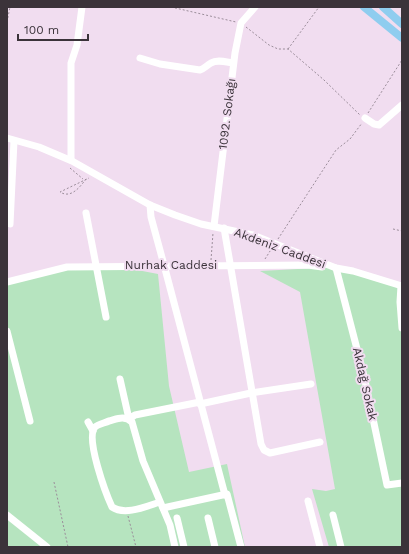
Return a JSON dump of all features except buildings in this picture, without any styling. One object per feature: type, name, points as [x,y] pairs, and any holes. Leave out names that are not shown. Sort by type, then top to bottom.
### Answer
[{"type":"main road","points":[[364,7],[402,38]]},
{"type":"main road","points":[[383,7],[402,24]]},
{"type":"street","points":[[71,160],[71,63],[77,45],[82,7]]},
{"type":"street","points":[[241,23],[255,7]]},
{"type":"street","name":"1092. Sokağı","points":[[214,226],[233,64],[241,23]]},
{"type":"street","points":[[140,58],[160,64],[200,70],[216,61],[233,64]]},
{"type":"street","points":[[365,118],[374,124],[379,125],[402,104]]},
{"type":"street","name":"Akdeniz Caddesi","points":[[7,138],[40,147],[71,160],[150,205],[195,222],[253,235],[274,245],[336,268],[352,271],[402,286]]},
{"type":"street","points":[[10,224],[14,141]]},
{"type":"street","points":[[150,205],[151,217],[200,403],[241,547]]},
{"type":"street","points":[[86,213],[106,317]]},
{"type":"street","points":[[224,228],[260,444],[266,452],[270,453],[320,442]]},
{"type":"street","name":"Nurhak Caddesi","points":[[7,282],[67,267],[308,264],[336,268]]},
{"type":"street","name":"Akdağ Sokak","points":[[336,268],[364,376],[387,485],[402,483]]},
{"type":"street","points":[[402,286],[400,302],[402,328]]},
{"type":"street","points":[[7,331],[30,421]]},
{"type":"street","points":[[120,379],[129,420],[132,422],[143,461],[170,525],[175,547]]},
{"type":"street","points":[[129,420],[135,415],[251,393],[311,384]]},
{"type":"street","points":[[93,431],[96,426],[120,418],[129,420]]},
{"type":"street","points":[[88,422],[93,431],[94,451],[106,494],[112,507],[118,510],[126,510],[225,495]]},
{"type":"street","points":[[308,501],[320,547]]},
{"type":"street","points":[[7,515],[46,547]]},
{"type":"street","points":[[333,515],[342,547]]},
{"type":"street","points":[[177,518],[184,547]]},
{"type":"street","points":[[208,518],[215,547]]},
{"type":"path","points":[[7,22],[10,7]]},
{"type":"path","points":[[171,7],[241,23],[269,45],[278,49],[288,49],[324,80],[353,110],[365,118]]},
{"type":"path","points":[[288,49],[319,7]]},
{"type":"path","points":[[261,265],[336,150],[356,133],[402,60]]},
{"type":"path","points":[[7,64],[7,74]]},
{"type":"path","points":[[70,168],[84,180]]},
{"type":"path","points":[[86,179],[74,192],[63,194],[60,192],[74,184],[84,180],[86,179]]},
{"type":"path","points":[[210,265],[214,226]]},
{"type":"path","points":[[392,229],[402,231]]},
{"type":"path","points":[[54,482],[68,547]]},
{"type":"path","points":[[126,510],[136,547]]},
{"type":"green space","points":[[336,267],[401,285],[402,547],[329,547],[312,489],[326,491],[335,489],[300,292],[260,271]]},
{"type":"green space","points":[[55,269],[132,269],[158,274],[169,386],[189,472],[227,464],[245,547],[7,547],[7,282]]}]
